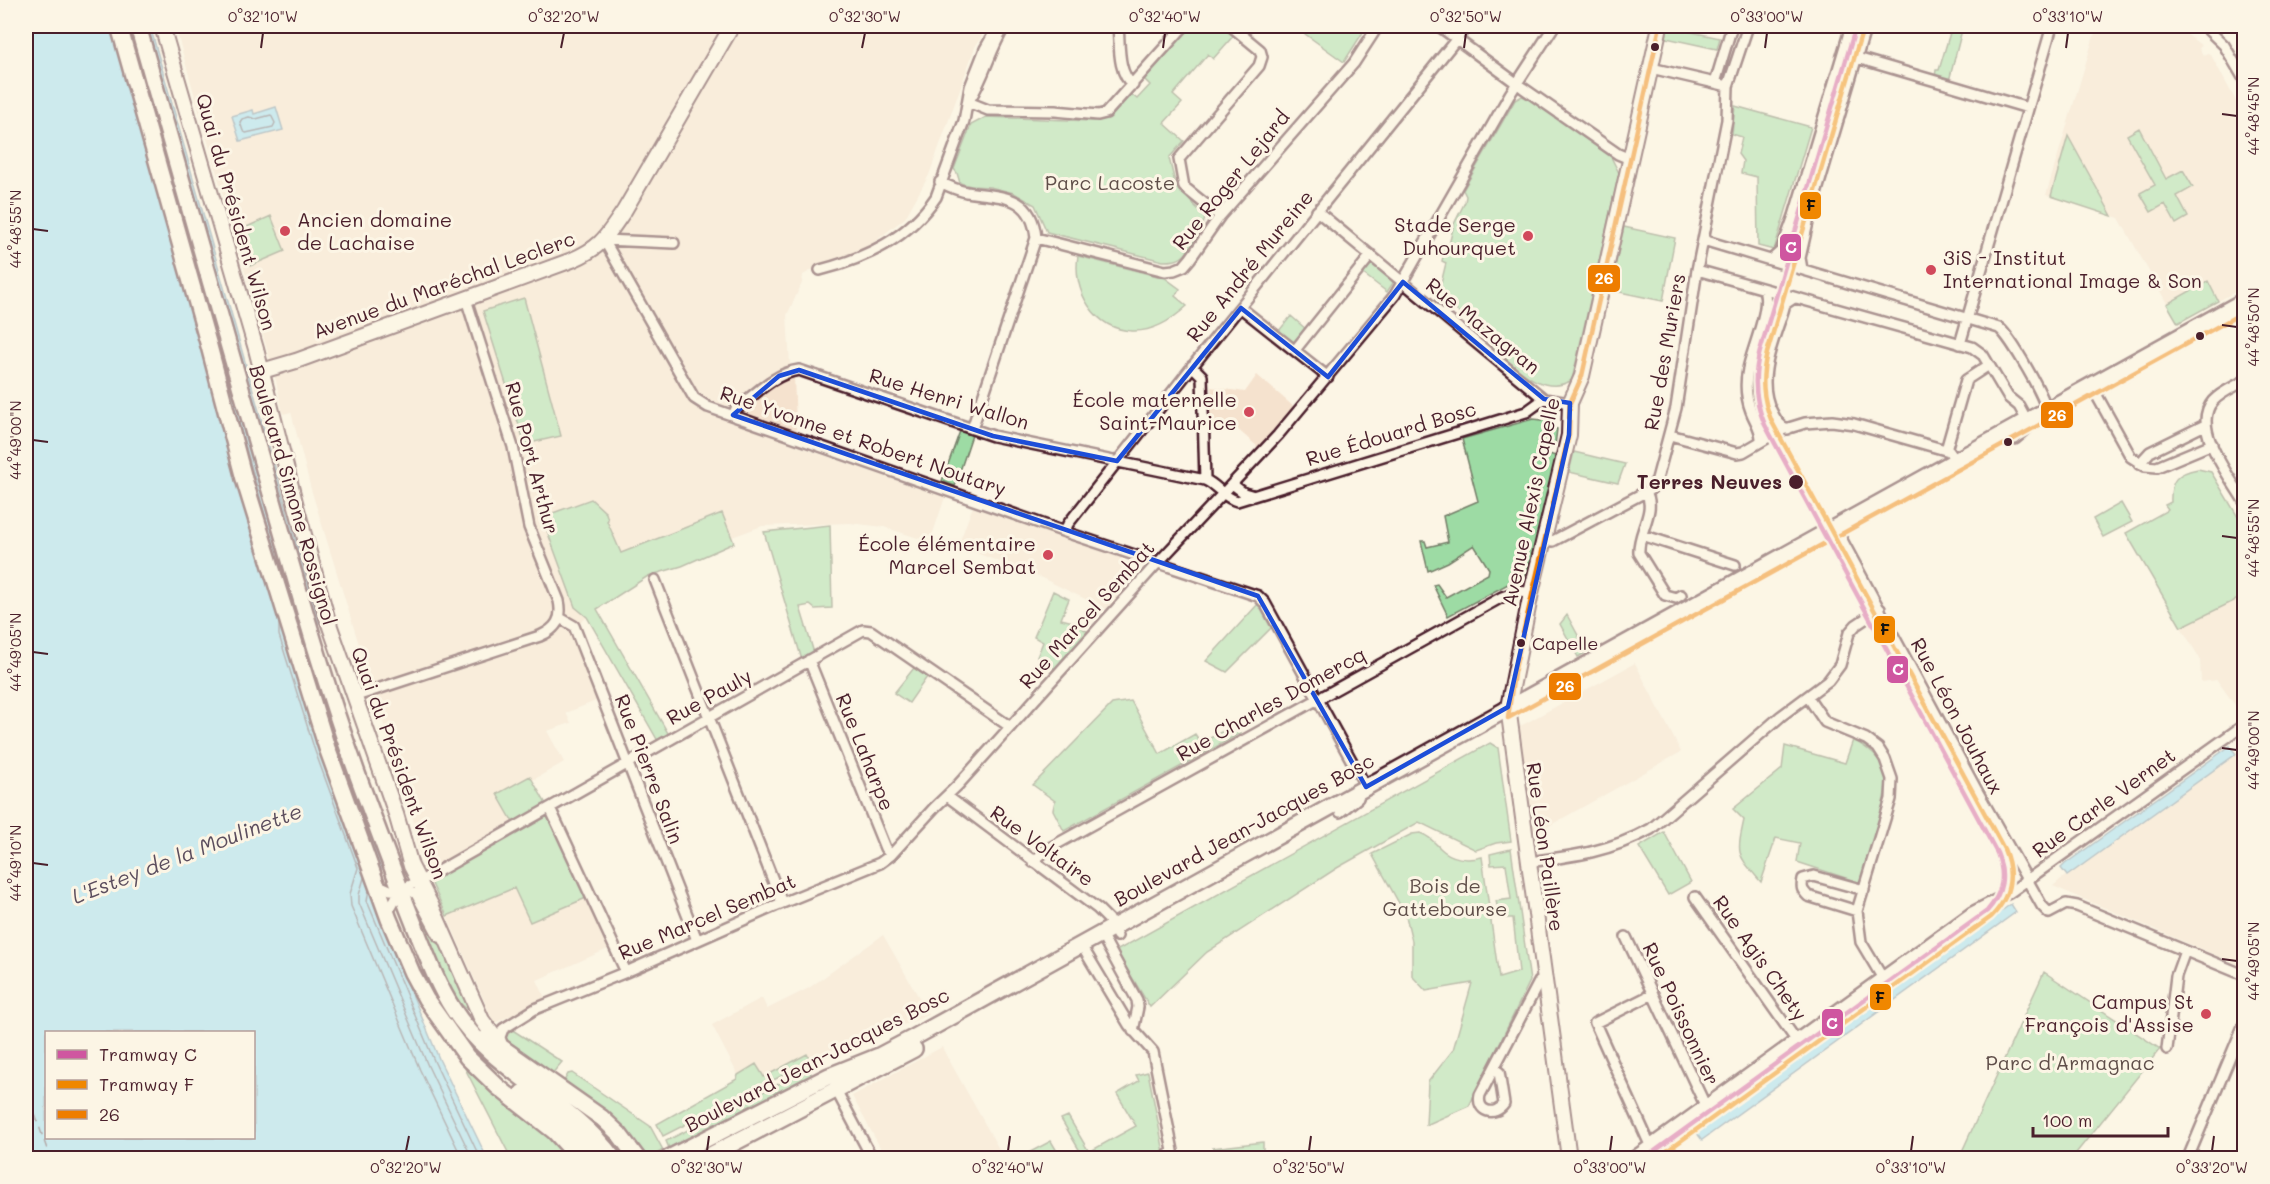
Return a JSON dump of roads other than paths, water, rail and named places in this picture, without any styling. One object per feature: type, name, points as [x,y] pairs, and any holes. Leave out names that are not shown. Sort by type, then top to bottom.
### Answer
[{"type":"main road","name":"Boulevard Simone Rossignol","points":[[119,26],[247,490],[327,748],[402,952]]},
{"type":"main road","name":"Boulevard Simone Rossignol","points":[[138,26],[309,626],[348,747],[400,890],[432,968]]},
{"type":"main road","name":"Boulevard Jean-Jacques Bosc","points":[[1837,532],[1951,455],[2024,423],[2244,301]]},
{"type":"main road","name":"Boulevard Jean-Jacques Bosc","points":[[705,1158],[836,1091],[1086,953],[1109,935],[1366,787],[1508,713],[2244,312]]},
{"type":"main road","name":"Boulevard Jean-Jacques Bosc","points":[[669,1158],[829,1076],[879,1056],[1109,935],[1340,812],[1508,713]]},
{"type":"main road","points":[[402,952],[432,1010],[467,1057],[498,1087],[554,1131],[579,1158]]},
{"type":"main road","points":[[402,952],[447,1017],[482,1059],[504,1079],[563,1122],[599,1158]]},
{"type":"main road","points":[[432,968],[466,1014],[488,1038],[602,1118],[619,1134],[637,1158]]},
{"type":"main road","points":[[432,968],[456,1014],[480,1042],[497,1058],[569,1113],[613,1158]]},
{"type":"street","name":"Quai du Président Wilson","points":[[162,26],[262,371],[328,621],[396,814],[411,866],[482,1020],[504,1049]]},
{"type":"street","name":"Avenue du Maréchal Leclerc","points":[[262,371],[296,361],[572,260],[596,248],[624,211],[732,26]]},
{"type":"street","points":[[820,270],[861,258],[897,238],[931,204],[964,121],[970,87],[998,26]]},
{"type":"street","points":[[968,102],[977,88],[991,51],[1005,26]]},
{"type":"street","points":[[1118,26],[1122,65],[1126,79],[1133,85]]},
{"type":"street","points":[[968,102],[988,110],[1055,111],[1098,115],[1106,113],[1184,26]]},
{"type":"street","points":[[1220,216],[1184,187],[1179,159],[1259,66],[1262,57],[1260,50],[1231,26]]},
{"type":"street","name":"Rue Roger Lejard","points":[[1036,238],[1165,271],[1184,266],[1220,216],[1354,63],[1378,26]]},
{"type":"street","points":[[1439,26],[1618,154],[1630,159]]},
{"type":"street","name":"Rue André Mureine","points":[[1065,532],[1068,524],[1192,366],[1467,26]]},
{"type":"street","name":"Rue Marcel Sembat","points":[[504,1049],[500,1037],[503,1029],[535,1009],[880,863],[891,855],[1278,435],[1328,377],[1403,282],[1517,83],[1554,26]]},
{"type":"street","name":"Avenue Alexis Capelle","points":[[1508,713],[1531,593],[1569,435],[1570,403],[1582,376],[1660,26]]},
{"type":"street","points":[[1715,83],[1732,26]]},
{"type":"street","name":"Rue des Muriers","points":[[1681,595],[1676,598],[1665,595],[1639,553],[1650,500],[1646,492],[1654,485],[1657,478],[1676,408],[1697,270],[1726,120],[1728,86],[1748,26]]},
{"type":"street","points":[[1771,260],[1778,256],[1785,240],[1851,26]]},
{"type":"street","points":[[1802,269],[1800,258],[1809,218],[1866,26]]},
{"type":"street","points":[[1959,344],[2052,26]]},
{"type":"street","points":[[2204,26],[2224,45],[2244,79]]},
{"type":"street","points":[[1857,58],[2028,108]]},
{"type":"street","points":[[1651,68],[1728,86]]},
{"type":"street","points":[[940,182],[965,192],[989,193],[1019,203],[1029,212],[1035,225],[1036,238],[972,429]]},
{"type":"street","name":"Rue Mazagran","points":[[1317,211],[1544,399]]},
{"type":"street","points":[[604,240],[674,243]]},
{"type":"street","name":"Rue Yvonne et Robert Noutary","points":[[604,240],[694,398],[708,407],[1065,532],[1257,596],[1265,603],[1366,787]]},
{"type":"street","points":[[1703,240],[1994,325],[2005,332],[2048,409]]},
{"type":"street","points":[[1295,350],[1371,255]]},
{"type":"street","points":[[1697,270],[1978,350],[2008,397],[2019,406],[2025,417],[2024,423]]},
{"type":"street","points":[[1761,441],[1761,434],[1748,400],[1746,380],[1749,362],[1766,306],[1766,294],[1763,289]]},
{"type":"street","points":[[1788,429],[1779,425],[1769,406],[1765,381],[1770,353],[1785,304],[1794,297]]},
{"type":"street","name":"Rue Port Arthur","points":[[466,299],[513,447],[529,526],[560,601],[560,618]]},
{"type":"street","points":[[1241,308],[1328,377]]},
{"type":"street","points":[[1670,435],[1737,453],[1788,429],[1818,421],[1844,422],[1951,455],[1966,380],[1989,365]]},
{"type":"street","points":[[1192,366],[1202,376],[1205,480],[1213,483],[1223,493]]},
{"type":"street","name":"Rue Henri Wallon","points":[[734,415],[736,409],[779,376],[788,371],[799,370],[993,436],[1205,480]]},
{"type":"street","points":[[2244,381],[2213,401],[2205,416],[2205,425],[2212,444],[2244,501]]},
{"type":"street","points":[[2096,394],[2132,458],[2139,464],[2157,467],[2212,444]]},
{"type":"street","points":[[1544,399],[1570,403]]},
{"type":"street","name":"Rue Édouard Bosc","points":[[1223,493],[1230,499],[1244,500],[1251,495],[1526,412],[1544,399]]},
{"type":"street","name":"Boulevard Jean-Jacques Bosc","points":[[2015,438],[2045,417],[2048,409]]},
{"type":"street","points":[[2139,464],[2150,452],[2205,425]]},
{"type":"street","points":[[1232,484],[1251,495]]},
{"type":"street","points":[[1544,540],[1553,541],[1646,492]]},
{"type":"street","name":"Rue Léon Jouhaux","points":[[1837,532],[2042,906],[2049,913],[2066,904],[2072,904],[2185,951]]},
{"type":"street","points":[[1642,535],[1735,565]]},
{"type":"street","points":[[655,580],[782,903]]},
{"type":"street","name":"Rue Charles Domercq","points":[[1033,862],[1046,850],[1502,597],[1519,591],[1531,593]]},
{"type":"street","points":[[1528,862],[1600,851],[1635,838],[1651,829],[1781,716],[1828,681],[1840,665],[1850,633],[1856,625],[1880,609]]},
{"type":"street","points":[[354,697],[540,636],[555,627],[560,618]]},
{"type":"street","name":"Rue Pierre Salin","points":[[560,618],[574,626],[697,939]]},
{"type":"street","name":"Rue Pauly","points":[[400,890],[709,719],[863,630],[872,631],[1009,726]]},
{"type":"street","name":"Rue Laharpe","points":[[809,660],[885,848],[891,855]]},
{"type":"street","points":[[1808,697],[1825,722],[1866,739],[1878,748],[1890,771],[1891,799],[1857,911],[1861,942],[1882,977]]},
{"type":"street","name":"Rue Léon Paillère","points":[[1508,713],[1569,1158]]},
{"type":"street","name":"Rue Carle Vernet","points":[[1632,1158],[1972,912],[2027,881],[2244,725]]},
{"type":"street","points":[[1340,812],[1363,794],[1366,787],[1383,788]]},
{"type":"street","name":"Rue Voltaire","points":[[947,796],[1098,909],[1108,919],[1109,935],[1137,1000],[1134,1031]]},
{"type":"street","points":[[550,808],[626,972]]},
{"type":"street","points":[[1857,911],[1808,896],[1802,891],[1803,879],[1814,876],[1864,890]]},
{"type":"street","points":[[377,884],[390,890],[411,891],[419,899],[462,976]]},
{"type":"street","points":[[387,914],[400,890]]},
{"type":"street","name":"Rue Agis Chety","points":[[1695,897],[1796,1040]]},
{"type":"street","name":"Rue Poissonnier","points":[[1626,938],[1705,1105]]},
{"type":"street","points":[[2167,1048],[2176,976],[2185,951],[2244,975]]},
{"type":"street","points":[[1086,953],[1134,1031],[1153,1052],[1173,1151],[1165,1158]]},
{"type":"street","points":[[1494,1069],[1539,982],[1545,982]]},
{"type":"street","points":[[1650,1145],[1595,1023],[1653,994]]},
{"type":"street","points":[[836,1091],[850,1078],[916,1043],[939,1024]]},
{"type":"street","points":[[2188,1158],[2244,1024]]},
{"type":"street","points":[[829,1076],[872,1158]]},
{"type":"water","name":"L'Estey de la Moulinette","points":[[26,26],[150,26],[319,623],[300,628],[337,744],[382,868],[372,898],[440,1061],[487,1158],[26,1158]]},
{"type":"water","points":[[276,107],[283,130],[240,141],[232,116],[253,110],[254,114]]},
{"type":"water","points":[[2230,746],[2236,754],[2067,876],[2061,868],[2065,864]]},
{"type":"water","points":[[2011,904],[2016,912],[1702,1140],[1696,1132]]},
{"type":"tram line","name":"C","points":[[1645,1158],[1987,911],[2000,891],[2002,876],[1997,853],[1765,425],[1757,397],[1756,370],[1760,351],[1856,26]]},
{"type":"tram line","name":"F","points":[[1657,1158],[1991,917],[2003,902],[2009,885],[2009,868],[2004,849],[1772,422],[1764,396],[1763,379],[1767,353],[1863,28]]},
{"type":"place","name":"Ancien domaine de Lachaise","points":[[285,231]]},
{"type":"place","name":"Stade Serge Duhourquet","points":[[1528,236]]},
{"type":"place","name":"3iS - Institut International Image & Son","points":[[1931,270]]},
{"type":"place","name":"École maternelle Saint-Maurice","points":[[1249,412]]},
{"type":"place","name":"Terres Neuves","points":[[1796,482]]},
{"type":"place","name":"École élémentaire Marcel Sembat","points":[[1048,555]]},
{"type":"place","name":"Capelle","points":[[1521,643]]},
{"type":"place","name":"Campus St François d'Assise","points":[[2206,1014]]},
{"type":"park label","name":"Parc Lacoste","points":[[1110,183]]},
{"type":"park label","name":"Bois de Gattebourse","points":[[1445,898]]},
{"type":"park label","name":"Parc d'Armagnac","points":[[2070,1063]]}]
